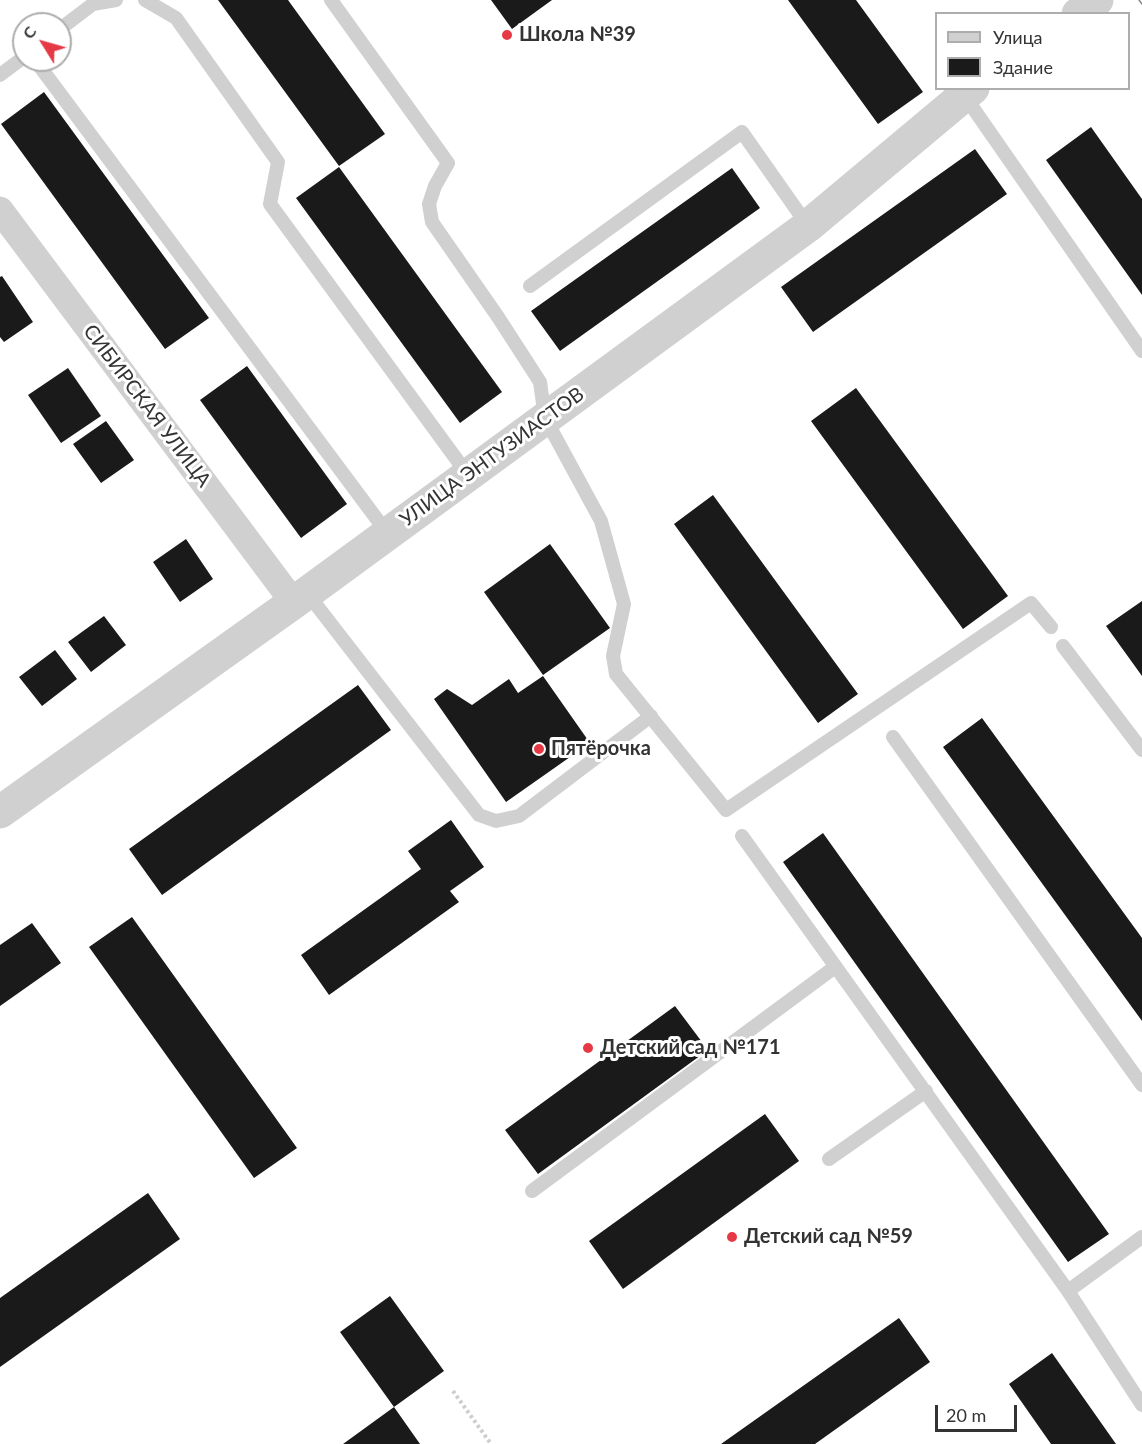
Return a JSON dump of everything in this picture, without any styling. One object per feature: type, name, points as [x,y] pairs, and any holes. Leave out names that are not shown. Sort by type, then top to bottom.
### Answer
[{"type":"street","points":[[1081,12],[1097,0]]},
{"type":"street","name":"УЛИЦА ЭНТУЗИАСТОВ","points":[[0,812],[300,598],[808,226],[968,92]]},
{"type":"street","name":"СИБИРСКАЯ УЛИЦА","points":[[0,210],[300,598]]},
{"type":"lane","points":[[72,20],[93,4],[116,0]]},
{"type":"lane","points":[[145,0],[176,18],[279,162],[270,204],[468,475]]},
{"type":"lane","points":[[332,0],[448,163],[435,186],[429,204],[432,222],[540,382],[545,418],[600,521],[624,604],[613,656],[616,674],[726,810],[1031,603],[1051,627]]},
{"type":"lane","points":[[44,72],[388,534]]},
{"type":"lane","points":[[968,92],[1142,351]]},
{"type":"lane","points":[[530,286],[742,132],[808,226]]},
{"type":"lane","points":[[300,598],[479,815],[487,818],[496,821],[519,816],[651,716]]},
{"type":"lane","points":[[1063,646],[1142,750]]},
{"type":"lane","points":[[893,736],[1142,1085]]},
{"type":"lane","points":[[742,836],[1068,1291],[1142,1405]]},
{"type":"lane","points":[[532,1191],[835,967]]},
{"type":"lane","points":[[829,1159],[926,1091]]},
{"type":"lane","points":[[1068,1291],[1142,1237]]},
{"type":"path","points":[[453,1391],[491,1444]]},
{"type":"building","points":[[218,0],[288,0],[385,134],[339,166]]},
{"type":"building","points":[[491,0],[552,0],[512,29]]},
{"type":"building","points":[[788,0],[856,0],[923,92],[878,124]]},
{"type":"building","points":[[44,92],[209,318],[165,349],[1,124]]},
{"type":"building","points":[[1091,127],[1142,199],[1142,295],[1046,160]]},
{"type":"building","points":[[975,149],[1007,194],[813,332],[781,287]]},
{"type":"building","points":[[339,167],[502,392],[460,423],[296,198]]},
{"type":"building","points":[[732,168],[760,208],[560,351],[531,311]]},
{"type":"building","points":[[2,276],[33,322],[4,342],[0,337],[0,277]]},
{"type":"building","points":[[247,366],[347,504],[301,538],[200,400]]},
{"type":"building","points":[[68,368],[101,416],[61,443],[28,395]]},
{"type":"building","points":[[856,388],[1008,596],[963,629],[811,421]]},
{"type":"building","points":[[106,421],[134,460],[101,483],[73,444]]},
{"type":"building","points":[[713,495],[858,694],[818,723],[674,524]]},
{"type":"building","points":[[186,539],[213,579],[180,602],[153,562]]},
{"type":"building","points":[[550,544],[610,628],[543,675],[484,592]]},
{"type":"building","points":[[1142,601],[1142,676],[1106,626]]},
{"type":"building","points":[[104,616],[126,645],[91,672],[68,642]]},
{"type":"building","points":[[55,650],[77,679],[42,706],[19,677]]},
{"type":"building","points":[[543,676],[590,743],[506,802],[434,699],[447,689],[472,705],[509,679],[518,693]]},
{"type":"building","points":[[358,685],[391,730],[162,895],[129,849]]},
{"type":"building","points":[[982,718],[1142,938],[1142,1021],[943,747]]},
{"type":"building","points":[[451,820],[484,867],[450,891],[459,902],[329,995],[301,955],[421,869],[408,851]]},
{"type":"building","points":[[823,833],[1109,1234],[1068,1262],[783,862]]},
{"type":"building","points":[[132,917],[297,1148],[254,1178],[89,947]]},
{"type":"building","points":[[32,923],[61,963],[0,1006],[0,945]]},
{"type":"building","points":[[675,1006],[708,1050],[538,1174],[505,1130]]},
{"type":"building","points":[[765,1114],[799,1161],[623,1289],[589,1241]]},
{"type":"building","points":[[148,1193],[180,1239],[0,1367],[0,1298]]},
{"type":"building","points":[[390,1296],[444,1371],[394,1407],[340,1332]]},
{"type":"building","points":[[899,1318],[930,1362],[815,1444],[721,1444]]},
{"type":"building","points":[[1052,1353],[1116,1444],[1051,1444],[1009,1384]]},
{"type":"building","points":[[394,1407],[420,1444],[343,1444]]},
{"type":"tram line","points":[[1139,0],[1142,4]]},
{"type":"place","name":"Школа №39","points":[[507,35]]},
{"type":"place","name":"Пятёрочка","points":[[539,749]]},
{"type":"place","name":"Детский сад №171","points":[[588,1048]]},
{"type":"place","name":"Детский сад №59","points":[[732,1237]]}]
